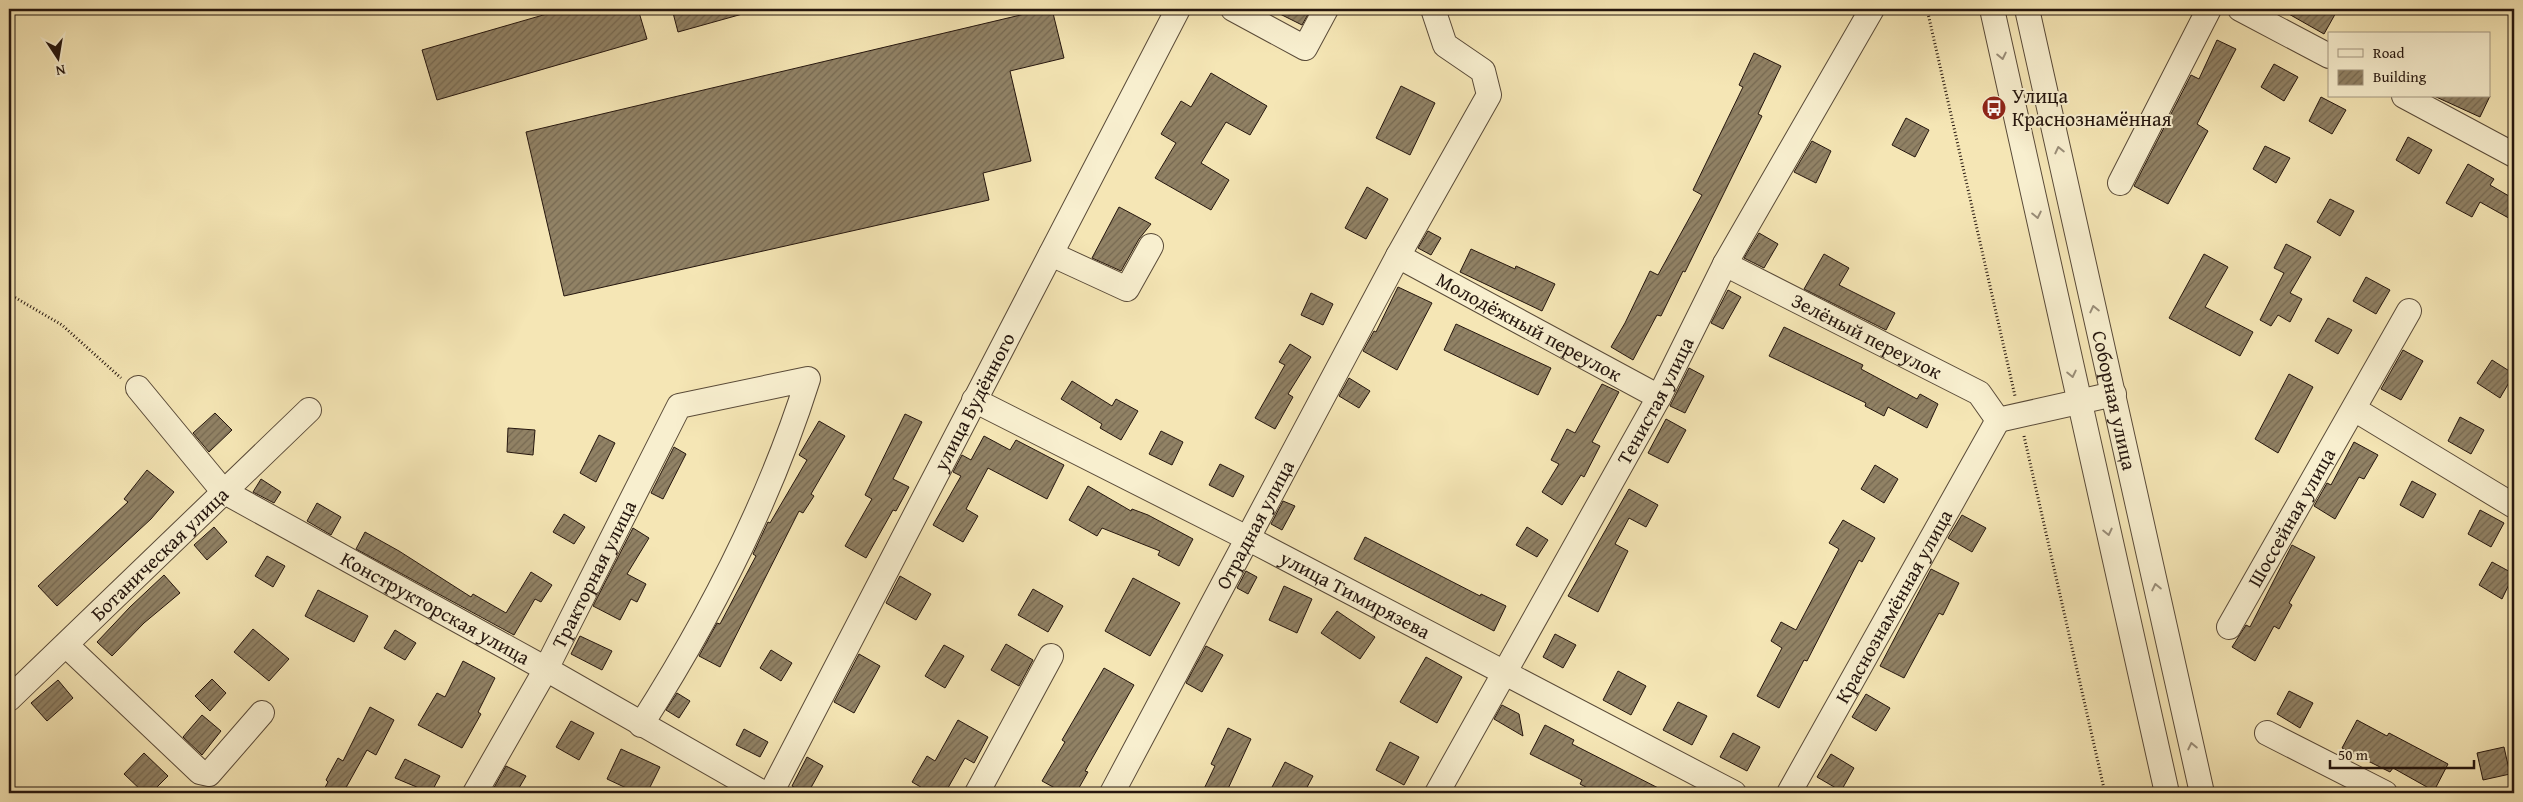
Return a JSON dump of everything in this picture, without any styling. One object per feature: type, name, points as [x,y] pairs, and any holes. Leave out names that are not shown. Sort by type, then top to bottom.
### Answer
[{"type":"street","name":"улица Будённого","points":[[771,793],[1178,9]]},
{"type":"street","points":[[1233,9],[1305,48],[1326,9]]},
{"type":"street","name":"Отрадная улица","points":[[1112,793],[1249,539],[1398,256],[1489,95],[1483,71],[1445,45],[1433,9]]},
{"type":"street","name":"Тенистая улица","points":[[1437,793],[1506,673],[1659,397],[1726,264],[1872,9]]},
{"type":"street","name":"Соборная улица","points":[[1992,9],[2078,402],[2167,793]]},
{"type":"street","name":"Соборная улица","points":[[2027,9],[2202,793]]},
{"type":"street","points":[[2120,183],[2209,9]]},
{"type":"street","points":[[2240,9],[2328,55]]},
{"type":"street","points":[[2408,98],[2514,155]]},
{"type":"street","points":[[1051,254],[1126,289],[1151,246]]},
{"type":"street","name":"Молодёжный переулок","points":[[1398,256],[1659,397]]},
{"type":"street","name":"Зелёный переулок","points":[[1726,264],[1979,393],[1998,420]]},
{"type":"street","name":"Шоссейная улица","points":[[2229,626],[2409,311]]},
{"type":"street","name":"Тракторная улица","points":[[475,793],[546,669],[680,406],[808,379],[789,439],[721,586],[674,672],[641,725]]},
{"type":"street","name":"Конструкторская улица","points":[[132,385],[223,491],[546,669],[763,793]]},
{"type":"street","points":[[1998,420],[2114,394]]},
{"type":"street","name":"улица Тимирязева","points":[[974,400],[1249,539],[1734,793]]},
{"type":"street","points":[[2354,409],[2514,506]]},
{"type":"street","name":"Ботаническая улица","points":[[9,699],[309,410]]},
{"type":"street","name":"Краснознамённая улица","points":[[1789,793],[1998,420]]},
{"type":"street","points":[[66,645],[200,772],[209,774],[262,713]]},
{"type":"street","points":[[977,793],[1050,656]]},
{"type":"street","points":[[2267,733],[2385,793]]},
{"type":"path","points":[[9,294],[62,325],[132,385]]},
{"type":"building","points":[[564,9],[638,9],[647,39],[437,100],[422,50]]},
{"type":"building","points":[[672,9],[746,9],[746,13],[678,32]]},
{"type":"building","points":[[1052,9],[1064,58],[1010,71],[1031,161],[983,173],[989,200],[564,296],[526,132]]},
{"type":"building","points":[[1270,9],[1311,9],[1302,25]]},
{"type":"building","points":[[2280,9],[2338,9],[2324,34]]},
{"type":"building","points":[[2217,40],[2236,49],[2197,124],[2208,131],[2168,204],[2134,186],[2191,75],[2199,79]]},
{"type":"building","points":[[1754,53],[1781,66],[1758,114],[1762,116],[1685,272],[1683,271],[1661,316],[1657,315],[1633,360],[1611,347],[1650,271],[1658,275],[1702,195],[1693,190],[1743,87],[1739,85]]},
{"type":"building","points":[[2274,64],[2298,77],[2284,101],[2261,87]]},
{"type":"building","points":[[1211,73],[1267,106],[1250,135],[1226,122],[1201,163],[1229,180],[1211,210],[1155,178],[1176,143],[1161,134],[1181,101],[1191,107]]},
{"type":"building","points":[[1401,86],[1435,103],[1410,155],[1376,138]]},
{"type":"building","points":[[2321,97],[2346,110],[2332,134],[2309,121]]},
{"type":"building","points":[[2438,98],[2489,98],[2480,117]]},
{"type":"building","points":[[1906,118],[1929,130],[1915,157],[1892,145]]},
{"type":"building","points":[[2408,137],[2432,150],[2419,174],[2396,160]]},
{"type":"building","points":[[1812,141],[1831,151],[1816,183],[1794,172]]},
{"type":"building","points":[[2265,146],[2290,158],[2276,183],[2253,169]]},
{"type":"building","points":[[2468,164],[2494,179],[2490,185],[2514,199],[2514,221],[2480,202],[2472,217],[2446,203]]},
{"type":"building","points":[[1367,187],[1388,199],[1366,239],[1345,228]]},
{"type":"building","points":[[2330,199],[2354,211],[2340,236],[2317,222]]},
{"type":"building","points":[[1119,207],[1151,224],[1139,239],[1121,271],[1092,258]]},
{"type":"building","points":[[1428,231],[1441,238],[1431,255],[1418,248]]},
{"type":"building","points":[[1759,233],[1778,244],[1764,268],[1744,258]]},
{"type":"building","points":[[2286,244],[2311,257],[2290,293],[2302,299],[2290,322],[2278,315],[2271,326],[2260,320],[2284,273],[2274,268]]},
{"type":"building","points":[[1471,249],[1515,269],[1516,266],[1555,284],[1542,311],[1460,272]]},
{"type":"building","points":[[1824,254],[1849,268],[1839,285],[1895,313],[1886,330],[1804,289]]},
{"type":"building","points":[[2204,254],[2228,267],[2205,307],[2253,332],[2240,356],[2169,318]]},
{"type":"building","points":[[2366,277],[2390,290],[2376,314],[2353,301]]},
{"type":"building","points":[[1398,287],[1432,303],[1397,370],[1363,351],[1374,331],[1376,332]]},
{"type":"building","points":[[1728,290],[1741,297],[1723,329],[1711,323]]},
{"type":"building","points":[[1311,293],[1333,304],[1323,325],[1301,315]]},
{"type":"building","points":[[2328,318],[2352,330],[2338,354],[2315,341]]},
{"type":"building","points":[[1456,324],[1551,368],[1538,395],[1444,350]]},
{"type":"building","points":[[1784,327],[1863,365],[1861,369],[1917,399],[1920,394],[1938,404],[1927,428],[1888,407],[1884,416],[1865,406],[1866,403],[1769,356]]},
{"type":"building","points":[[1290,344],[1311,357],[1288,394],[1293,397],[1275,429],[1255,418],[1285,365],[1279,362]]},
{"type":"building","points":[[2403,350],[2423,361],[2401,400],[2381,389]]},
{"type":"building","points":[[2492,360],[2514,374],[2500,398],[2477,383]]},
{"type":"building","points":[[1689,368],[1704,376],[1685,413],[1670,406]]},
{"type":"building","points":[[2289,374],[2313,387],[2278,453],[2255,439]]},
{"type":"building","points":[[1349,378],[1370,391],[1359,408],[1339,396]]},
{"type":"building","points":[[1072,381],[1112,406],[1116,399],[1138,411],[1121,440],[1100,428],[1102,424],[1061,399]]},
{"type":"building","points":[[1602,384],[1619,392],[1592,442],[1600,446],[1584,477],[1581,475],[1562,505],[1542,492],[1559,464],[1551,460],[1567,429],[1575,433]]},
{"type":"building","points":[[215,413],[232,430],[209,452],[193,433]]},
{"type":"building","points":[[905,414],[922,422],[893,479],[909,487],[896,511],[893,510],[866,558],[845,546],[872,499],[865,495]]},
{"type":"building","points":[[2460,417],[2484,430],[2471,454],[2448,441]]},
{"type":"building","points":[[1666,419],[1686,430],[1668,463],[1648,453]]},
{"type":"building","points":[[819,421],[845,436],[811,494],[814,496],[803,513],[799,511],[720,667],[699,656],[717,623],[720,624],[756,556],[753,554],[768,522],[770,523],[807,460],[799,455]]},
{"type":"building","points":[[508,428],[535,430],[533,455],[507,452]]},
{"type":"building","points":[[1161,431],[1183,442],[1172,465],[1149,454]]},
{"type":"building","points":[[599,435],[615,443],[596,482],[580,473]]},
{"type":"building","points":[[984,436],[1010,450],[1016,440],[1064,465],[1047,499],[988,468],[966,509],[978,516],[963,542],[933,525],[961,476],[953,472],[962,455],[971,460]]},
{"type":"building","points":[[2354,442],[2378,455],[2364,479],[2359,477],[2335,519],[2314,506],[2327,483],[2331,485]]},
{"type":"building","points":[[674,447],[686,454],[663,499],[651,493]]},
{"type":"building","points":[[1220,464],[1244,476],[1233,497],[1209,485]]},
{"type":"building","points":[[1875,465],[1898,479],[1884,503],[1861,489]]},
{"type":"building","points":[[147,470],[174,492],[151,519],[57,606],[38,586],[128,502],[124,499]]},
{"type":"building","points":[[261,479],[281,492],[274,503],[253,492]]},
{"type":"building","points":[[2412,481],[2436,494],[2423,518],[2400,505]]},
{"type":"building","points":[[1088,486],[1131,511],[1132,509],[1148,515],[1193,539],[1179,566],[1158,555],[1160,551],[1102,528],[1097,536],[1069,520]]},
{"type":"building","points":[[1629,489],[1658,505],[1646,527],[1629,518],[1615,544],[1628,551],[1598,612],[1568,596]]},
{"type":"building","points":[[1283,501],[1295,506],[1282,530],[1271,524]]},
{"type":"building","points":[[317,503],[341,517],[331,535],[307,521]]},
{"type":"building","points":[[2480,510],[2504,523],[2491,547],[2468,534]]},
{"type":"building","points":[[564,514],[585,527],[574,544],[553,532]]},
{"type":"building","points":[[1962,515],[1986,528],[1972,552],[1948,538]]},
{"type":"building","points":[[1843,520],[1875,538],[1862,562],[1859,560],[1807,661],[1804,660],[1779,708],[1757,696],[1782,648],[1771,641],[1781,622],[1796,630],[1839,549],[1829,543]]},
{"type":"building","points":[[214,527],[227,542],[207,560],[194,545]]},
{"type":"building","points":[[1527,527],[1548,540],[1537,557],[1516,545]]},
{"type":"building","points":[[633,528],[649,538],[627,574],[646,584],[637,602],[631,599],[620,620],[593,606]]},
{"type":"building","points":[[365,532],[399,551],[471,597],[473,594],[506,613],[531,572],[552,585],[541,602],[535,599],[514,635],[356,549]]},
{"type":"building","points":[[1365,537],[1480,596],[1481,594],[1506,606],[1494,631],[1354,559]]},
{"type":"building","points":[[2292,545],[2315,557],[2289,603],[2292,605],[2279,629],[2274,626],[2255,661],[2232,647],[2246,625],[2250,627]]},
{"type":"building","points":[[267,556],[285,566],[273,587],[255,576]]},
{"type":"building","points":[[2492,562],[2514,574],[2502,599],[2479,585]]},
{"type":"building","points":[[1931,569],[1959,583],[1943,615],[1939,613],[1904,678],[1880,666]]},
{"type":"building","points":[[1246,571],[1257,577],[1248,594],[1237,588]]},
{"type":"building","points":[[164,575],[180,593],[144,623],[112,656],[97,642]]},
{"type":"building","points":[[900,576],[931,594],[916,620],[886,603]]},
{"type":"building","points":[[1133,578],[1180,603],[1150,656],[1105,631]]},
{"type":"building","points":[[1284,586],[1312,599],[1297,633],[1269,620]]},
{"type":"building","points":[[1033,589],[1063,606],[1048,632],[1018,615]]},
{"type":"building","points":[[318,590],[368,616],[354,642],[305,616]]},
{"type":"building","points":[[1337,611],[1375,637],[1360,659],[1321,633]]},
{"type":"building","points":[[253,629],[289,659],[269,681],[234,652]]},
{"type":"building","points":[[395,630],[416,643],[405,660],[384,648]]},
{"type":"building","points":[[1555,634],[1576,645],[1563,668],[1543,657]]},
{"type":"building","points":[[580,636],[612,651],[602,670],[571,654]]},
{"type":"building","points":[[1006,644],[1033,660],[1019,686],[991,670]]},
{"type":"building","points":[[944,645],[964,656],[945,688],[925,676]]},
{"type":"building","points":[[1206,646],[1223,655],[1202,692],[1186,683]]},
{"type":"building","points":[[771,650],[792,663],[781,681],[760,668]]},
{"type":"building","points":[[859,654],[880,666],[854,713],[834,702]]},
{"type":"building","points":[[1426,657],[1462,677],[1437,723],[1400,702]]},
{"type":"building","points":[[463,661],[495,678],[478,712],[481,714],[462,748],[418,725],[437,693],[445,697]]},
{"type":"building","points":[[1104,668],[1134,685],[1085,771],[1088,772],[1076,793],[1064,793],[1042,781],[1065,742],[1062,740]]},
{"type":"building","points":[[1618,671],[1646,686],[1631,715],[1603,700]]},
{"type":"building","points":[[212,679],[226,693],[210,711],[195,696]]},
{"type":"building","points":[[58,680],[73,698],[47,721],[31,703]]},
{"type":"building","points":[[2289,691],[2313,703],[2300,728],[2277,714]]},
{"type":"building","points":[[677,693],[690,701],[679,718],[666,710]]},
{"type":"building","points":[[1866,694],[1890,708],[1876,731],[1852,717]]},
{"type":"building","points":[[1678,702],[1707,716],[1692,745],[1663,730]]},
{"type":"building","points":[[1502,705],[1519,714],[1523,736],[1494,719]]},
{"type":"building","points":[[370,707],[394,720],[376,755],[367,750],[343,793],[322,793],[328,782],[326,780],[338,758],[343,761]]},
{"type":"building","points":[[202,715],[221,731],[202,755],[183,737]]},
{"type":"building","points":[[958,720],[988,737],[974,763],[965,758],[945,793],[931,793],[912,782],[927,756],[935,761]]},
{"type":"building","points":[[2357,720],[2387,736],[2389,733],[2448,764],[2434,791],[2393,768],[2390,772],[2342,748]]},
{"type":"building","points":[[571,721],[594,733],[579,760],[556,747]]},
{"type":"building","points":[[1545,725],[1574,740],[1572,744],[1668,793],[1597,793],[1580,784],[1582,780],[1530,754]]},
{"type":"building","points":[[1228,728],[1251,739],[1226,793],[1202,793],[1215,766],[1211,764]]},
{"type":"building","points":[[744,729],[768,742],[760,757],[736,745]]},
{"type":"building","points":[[1733,733],[1760,747],[1747,771],[1720,757]]},
{"type":"building","points":[[1390,742],[1419,757],[1404,785],[1376,770]]},
{"type":"building","points":[[2504,747],[2510,774],[2483,780],[2477,753]]},
{"type":"building","points":[[621,749],[660,767],[647,793],[637,793],[607,779]]},
{"type":"building","points":[[144,753],[168,776],[151,793],[144,793],[124,774]]},
{"type":"building","points":[[1831,754],[1854,768],[1841,791],[1817,777]]},
{"type":"building","points":[[807,757],[823,766],[808,793],[805,793],[792,786]]},
{"type":"building","points":[[405,759],[440,776],[431,793],[395,778]]},
{"type":"building","points":[[1285,762],[1313,776],[1304,793],[1269,793]]},
{"type":"building","points":[[506,766],[526,776],[516,793],[491,793]]},
{"type":"place","name":"Улица Краснознамённая","points":[[1994,108]]}]
